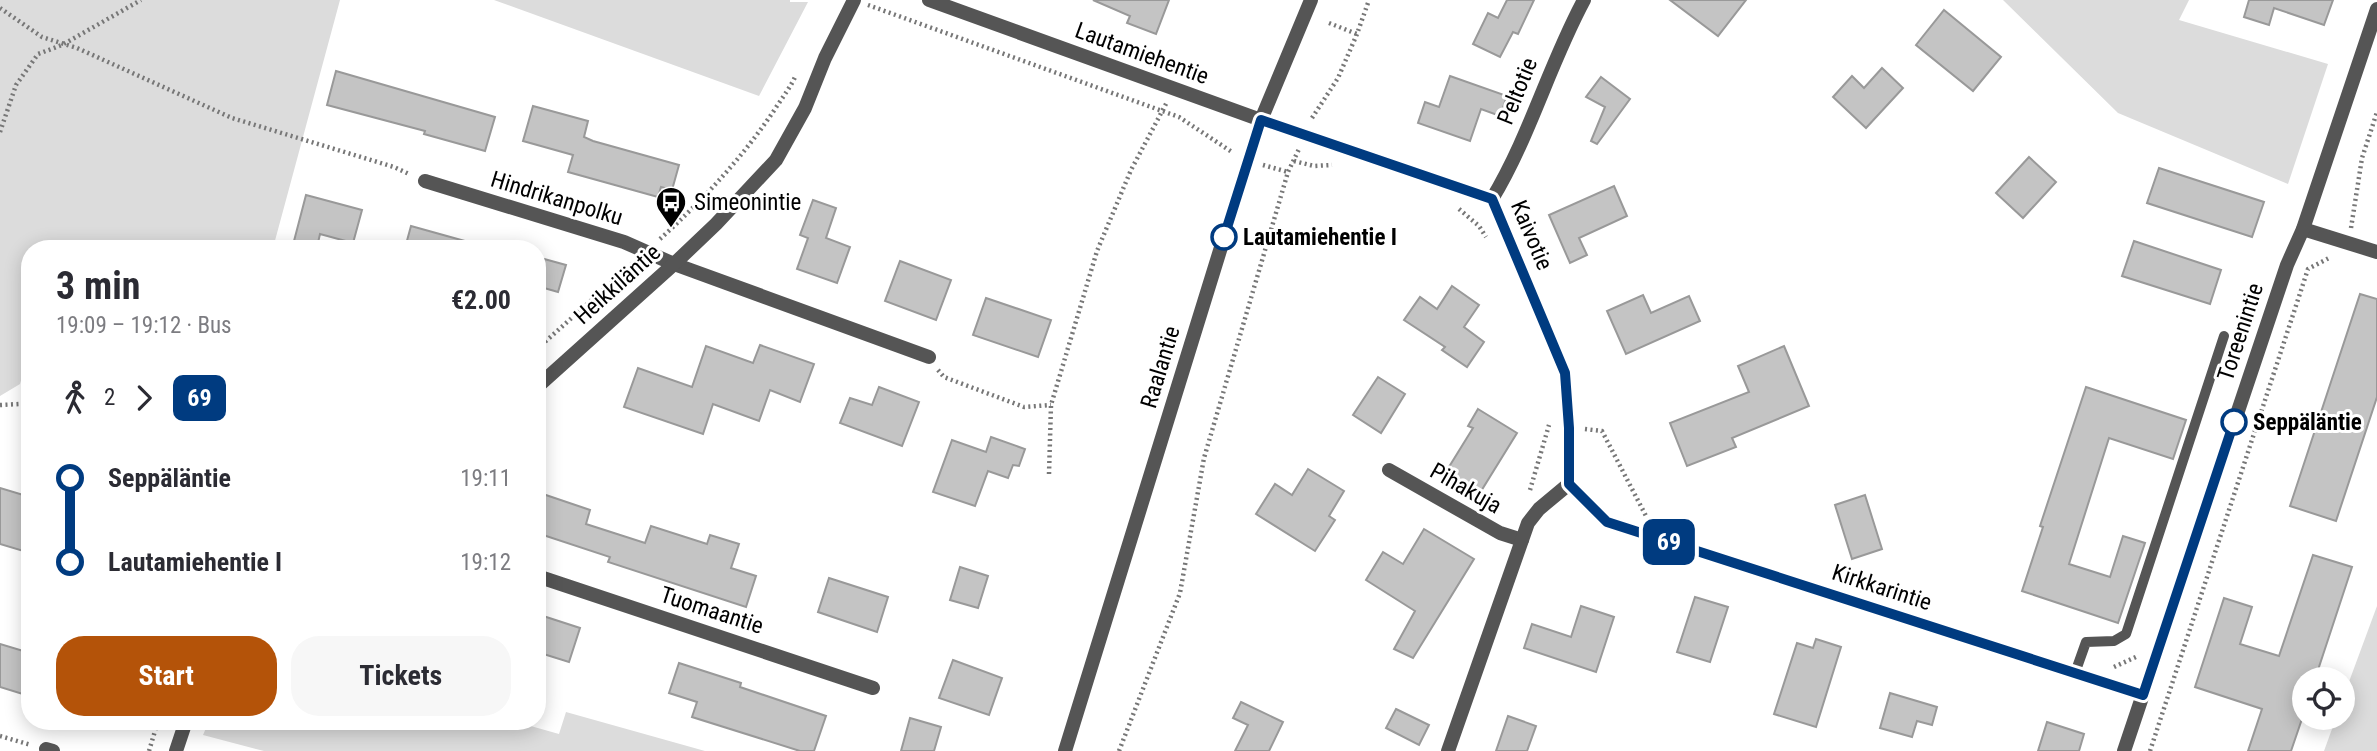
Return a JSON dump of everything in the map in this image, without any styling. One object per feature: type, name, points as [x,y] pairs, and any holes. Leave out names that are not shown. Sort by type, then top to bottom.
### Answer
[{"type":"street","name":"Heikkiläntie","points":[[546,379],[674,264],[776,160],[805,108],[825,58],[854,0]]},
{"type":"street","name":"Lautamiehentie","points":[[929,0],[1261,120]]},
{"type":"street","name":"Raalantie","points":[[1065,751],[1261,120],[1311,0]]},
{"type":"street","name":"Peltotie","points":[[1492,199],[1512,167],[1563,38],[1584,0]]},
{"type":"street","name":"Toreenintie","points":[[2124,751],[2287,265],[2303,229],[2377,9]]},
{"type":"street","name":"Kaivotie","points":[[1261,120],[1492,199],[1565,373],[1569,484]]},
{"type":"street","name":"Hindrikanpolku","points":[[425,181],[624,242],[674,264]]},
{"type":"street","points":[[2303,229],[2377,253]]},
{"type":"street","points":[[674,264],[929,358]]},
{"type":"street","name":"Pihakuja","points":[[1390,470],[1500,533],[1522,540]]},
{"type":"street","points":[[1448,751],[1528,523],[1539,509],[1569,484]]},
{"type":"street","name":"Kirkkarintie","points":[[1569,484],[1607,522],[2077,666],[2143,695]]},
{"type":"street","name":"Tuomaantie","points":[[546,579],[873,688]]},
{"type":"street","points":[[176,751],[183,730]]},
{"type":"lane","points":[[2077,666],[2085,642],[2114,641],[2126,634],[2224,335]]},
{"type":"path","points":[[0,132],[16,85],[38,54],[62,45],[141,0]]},
{"type":"path","points":[[854,0],[1179,117],[1222,147],[1248,160],[1289,173]]},
{"type":"path","points":[[1119,751],[1180,593],[1204,458],[1289,173],[1313,115],[1338,78],[1369,0]]},
{"type":"path","points":[[0,8],[42,37],[77,48],[232,118],[394,167],[425,181]]},
{"type":"path","points":[[1329,23],[1357,34]]},
{"type":"path","points":[[546,341],[697,204],[767,121],[797,73]]},
{"type":"path","points":[[1049,474],[1051,405],[1097,251],[1131,170],[1164,112],[1172,88]]},
{"type":"path","points":[[2150,751],[2308,269],[2325,258],[2341,258],[2353,222],[2362,158],[2377,112]]},
{"type":"path","points":[[1294,161],[1314,166],[1338,165]]},
{"type":"path","points":[[1452,204],[1479,226],[1490,242]]},
{"type":"path","points":[[929,358],[944,377],[1024,407],[1051,405]]},
{"type":"path","points":[[0,405],[21,404]]},
{"type":"path","points":[[1528,495],[1537,471],[1550,415]]},
{"type":"path","points":[[1548,427],[1602,430],[1647,517]]},
{"type":"path","points":[[2077,666],[2114,667],[2141,654],[2179,665]]},
{"type":"path","points":[[149,751],[155,730]]},
{"type":"path","points":[[0,736],[49,750]]},
{"type":"shaded area","points":[[0,0],[340,0],[275,240],[21,240],[21,381],[20,384],[0,396]]},
{"type":"shaded area","points":[[494,0],[790,0],[808,2],[759,96]]},
{"type":"shaded area","points":[[2003,0],[2189,0],[2179,20],[2328,64],[2288,184],[2118,113]]},
{"type":"shaded area","points":[[2377,606],[2377,751],[2324,751],[2332,730],[2355,730],[2354,667]]},
{"type":"shaded area","points":[[566,712],[705,751],[264,751],[203,735],[205,730],[545,730],[559,734]]},
{"type":"building","points":[[1093,0],[1169,0],[1156,34],[1127,23],[1130,16]]},
{"type":"building","points":[[1507,0],[1534,0],[1518,34],[1513,32],[1500,57],[1473,44],[1488,13],[1498,18]]},
{"type":"building","points":[[1670,0],[1746,0],[1718,36]]},
{"type":"building","points":[[2249,0],[2333,0],[2324,25],[2274,8],[2269,25],[2244,17]]},
{"type":"building","points":[[1944,10],[2001,57],[1973,91],[1916,45]]},
{"type":"building","points":[[1882,68],[1903,88],[1866,128],[1833,97],[1852,76],[1864,88]]},
{"type":"building","points":[[336,71],[495,117],[485,151],[424,134],[425,131],[327,105]]},
{"type":"building","points":[[1450,76],[1507,96],[1500,116],[1481,109],[1470,141],[1418,123],[1425,102],[1439,107]]},
{"type":"building","points":[[1601,77],[1630,99],[1597,144],[1591,141],[1605,107],[1586,97]]},
{"type":"building","points":[[533,106],[588,121],[584,137],[593,141],[679,165],[672,190],[661,187],[658,197],[568,172],[573,155],[523,141]]},
{"type":"building","points":[[2029,157],[2056,182],[2023,218],[1996,193]]},
{"type":"building","points":[[2159,168],[2264,202],[2252,237],[2147,203]]},
{"type":"building","points":[[1614,186],[1627,216],[1579,238],[1587,255],[1570,263],[1549,215]]},
{"type":"building","points":[[306,195],[362,210],[354,240],[320,234],[319,240],[294,240]]},
{"type":"building","points":[[813,200],[836,208],[826,238],[850,247],[837,283],[797,269],[808,238],[800,235]]},
{"type":"building","points":[[411,226],[461,240],[407,240]]},
{"type":"building","points":[[2134,241],[2221,270],[2210,304],[2122,276]]},
{"type":"building","points":[[546,259],[566,265],[558,292],[546,289]]},
{"type":"building","points":[[900,261],[951,280],[936,320],[885,301]]},
{"type":"building","points":[[1452,286],[1479,305],[1464,327],[1484,342],[1467,367],[1442,350],[1445,347],[1404,320],[1420,297],[1437,309]]},
{"type":"building","points":[[2360,294],[2377,299],[2377,397],[2336,521],[2290,506]]},
{"type":"building","points":[[1643,295],[1651,313],[1689,296],[1700,321],[1626,354],[1607,311]]},
{"type":"building","points":[[986,298],[1051,320],[1038,357],[973,335]]},
{"type":"building","points":[[760,345],[814,364],[800,402],[770,390],[759,421],[713,404],[703,434],[624,407],[638,368],[692,387],[706,346],[753,363]]},
{"type":"building","points":[[1784,346],[1809,406],[1732,438],[1736,447],[1687,466],[1670,423],[1749,392],[1738,366]]},
{"type":"building","points":[[1378,377],[1405,394],[1381,433],[1353,415]]},
{"type":"building","points":[[879,387],[919,402],[902,446],[840,423],[850,398],[872,405]]},
{"type":"building","points":[[2086,387],[2186,420],[2173,459],[2109,438],[2069,564],[2110,577],[2123,536],[2145,543],[2118,623],[2022,591],[2043,527],[2040,526]]},
{"type":"building","points":[[1478,409],[1517,433],[1478,496],[1444,475],[1473,428],[1468,426]]},
{"type":"building","points":[[991,437],[1025,449],[1019,466],[1013,465],[1008,478],[988,471],[975,506],[933,492],[952,440],[986,452]]},
{"type":"building","points":[[1308,469],[1344,491],[1329,516],[1335,520],[1315,551],[1256,514],[1275,484],[1292,495]]},
{"type":"building","points":[[0,488],[21,494],[21,550],[0,544]]},
{"type":"building","points":[[546,495],[590,510],[586,524],[645,543],[651,526],[707,544],[710,535],[739,544],[731,568],[756,576],[746,607],[608,562],[610,557],[546,536]]},
{"type":"building","points":[[1865,495],[1882,549],[1852,559],[1835,505]]},
{"type":"building","points":[[1424,529],[1474,559],[1413,658],[1394,649],[1415,611],[1366,580],[1383,552],[1403,564]]},
{"type":"building","points":[[2313,555],[2352,567],[2319,667],[2292,667],[2292,730],[2298,730],[2291,751],[2248,751],[2262,709],[2195,687],[2224,598],[2252,607],[2240,644],[2279,656]]},
{"type":"building","points":[[960,567],[988,576],[978,608],[950,600]]},
{"type":"building","points":[[829,578],[888,597],[877,632],[818,612]]},
{"type":"building","points":[[1695,597],[1728,607],[1710,662],[1677,652]]},
{"type":"building","points":[[1581,606],[1614,617],[1596,672],[1524,648],[1532,624],[1571,637]]},
{"type":"building","points":[[546,617],[580,628],[569,662],[546,655]]},
{"type":"building","points":[[1816,639],[1841,647],[1816,727],[1774,714],[1797,643],[1813,648]]},
{"type":"building","points":[[0,644],[21,650],[21,693],[0,687]]},
{"type":"building","points":[[953,660],[1002,678],[989,715],[939,698]]},
{"type":"building","points":[[679,663],[741,683],[740,687],[826,716],[814,751],[800,751],[692,717],[697,702],[669,693]]},
{"type":"building","points":[[1890,693],[1937,707],[1932,725],[1917,721],[1912,737],[1880,728]]},
{"type":"building","points":[[1241,702],[1283,722],[1269,751],[1235,751],[1248,725],[1233,718]]},
{"type":"building","points":[[1396,709],[1429,725],[1419,745],[1386,728]]},
{"type":"building","points":[[1508,716],[1536,726],[1527,751],[1496,751]]},
{"type":"building","points":[[910,718],[941,727],[934,751],[901,751]]},
{"type":"building","points":[[2047,722],[2084,734],[2079,751],[2038,751]]},
{"type":"bus line","name":"69","points":[[1224,237],[1261,120],[1492,199],[1565,373],[1569,484],[1607,522],[2143,695],[2234,422]]},
{"type":"place","name":"Simeonintie","points":[[671,229]]},
{"type":"place","name":"Lautamiehentie I","points":[[1224,237]]},
{"type":"place","name":"Seppäläntie","points":[[2234,422]]}]
